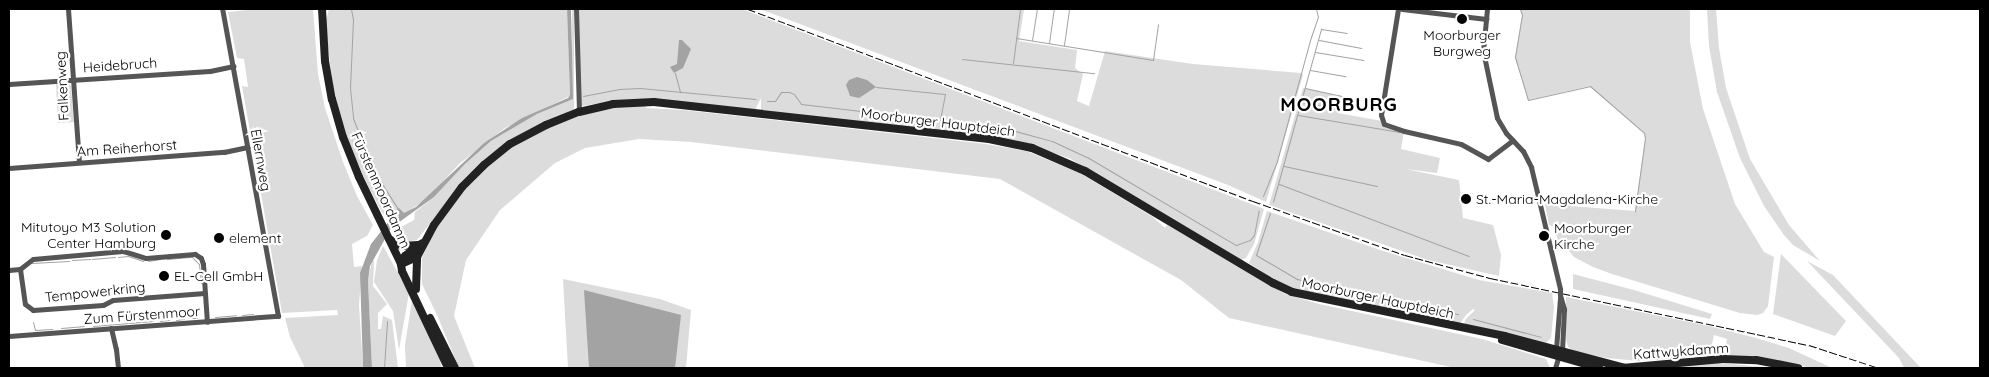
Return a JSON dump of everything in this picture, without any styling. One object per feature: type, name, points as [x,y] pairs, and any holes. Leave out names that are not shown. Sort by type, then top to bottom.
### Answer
[{"type":"main road","name":"Fürstenmoordamm","points":[[322,9],[325,61],[335,108],[350,154],[388,239],[396,247],[402,271],[448,368]]},
{"type":"main road","name":"Moorburger Hauptdeich","points":[[417,257],[423,242],[446,206],[484,165],[528,134],[579,112],[613,104],[654,102],[989,139],[1020,145],[1054,156],[1079,168],[1286,289],[1312,298],[1488,334],[1558,353]]},
{"type":"main road","name":"Moorburger Hauptdeich","points":[[401,264],[405,256],[423,242]]},
{"type":"main road","points":[[396,247],[411,247],[423,242]]},
{"type":"main road","points":[[401,264],[417,257],[416,289]]},
{"type":"main road","name":"Fürstenmoordamm","points":[[401,264],[406,269],[455,368]]},
{"type":"main road","points":[[1558,353],[1599,368]]},
{"type":"main road","name":"Kattwykdamm","points":[[1558,353],[1623,368],[1723,359],[1756,360],[1798,368]]},
{"type":"street","name":"Falkenweg","points":[[68,9],[79,162]]},
{"type":"street","name":"Ellernweg","points":[[222,9],[278,316]]},
{"type":"street","points":[[576,9],[579,112]]},
{"type":"street","points":[[1486,19],[1400,9],[1382,121],[1386,126],[1461,144],[1488,159],[1513,140]]},
{"type":"street","points":[[1487,9],[1482,45],[1497,118],[1523,151],[1531,166],[1560,292],[1556,368]]},
{"type":"street","name":"Heidebruch","points":[[9,84],[210,70],[233,66]]},
{"type":"street","name":"Am Reiherhorst","points":[[9,168],[224,152],[247,147]]},
{"type":"street","name":"Tempowerkring","points":[[9,270],[20,269],[33,258],[123,251],[146,258],[194,254],[203,262],[207,322]]},
{"type":"street","name":"Tempowerkring","points":[[20,269],[26,304],[33,310],[103,305],[113,300],[205,293]]},
{"type":"street","name":"Zum Fürstenmoor","points":[[9,336],[278,316]]},
{"type":"street","points":[[111,328],[118,368]]},
{"type":"shaded area","points":[[259,9],[313,9],[318,74],[325,108],[343,162],[357,196],[373,225],[367,236],[352,244],[354,267],[362,266],[359,305],[363,368],[305,368],[290,337],[285,318],[338,315],[337,310],[282,313],[242,86],[248,87],[244,59],[237,58],[228,12]]},
{"type":"shaded area","points":[[329,9],[567,9],[570,96],[505,128],[459,164],[429,197],[406,213],[402,213],[399,208],[397,209],[400,216],[390,220],[383,214],[369,188],[351,148],[339,111],[333,86],[325,25]]},
{"type":"shaded area","points":[[567,9],[571,9],[573,99],[537,114],[491,141],[465,164],[434,197],[391,228],[370,266],[368,281],[372,368],[363,368],[360,273],[371,244],[390,220],[399,217],[397,209],[399,208],[404,213],[416,207],[484,143],[522,118],[568,98],[570,95]]},
{"type":"shaded area","points":[[572,9],[574,9],[574,109],[545,122],[464,180],[417,240],[406,242],[397,238],[392,232],[414,220],[415,212],[434,197],[465,164],[491,141],[537,114],[572,99]]},
{"type":"shaded area","points":[[578,9],[742,9],[1264,209],[1254,244],[1246,258],[1241,260],[1069,158],[1023,143],[761,111],[761,98],[755,110],[650,99],[615,101],[582,106]]},
{"type":"shaded area","points":[[760,9],[1024,9],[1019,41],[1077,50],[1075,68],[1083,74],[1077,101],[1089,106],[1105,51],[1193,64],[1301,73],[1303,75],[1266,202],[1228,185]]},
{"type":"shaded area","points":[[1520,9],[1690,9],[1690,42],[1703,109],[1735,204],[1764,252],[1774,257],[1768,306],[1763,313],[1757,315],[1740,313],[1612,274],[1574,257],[1566,247],[1559,245],[1554,227],[1549,225],[1545,204],[1635,211],[1645,138],[1644,133],[1590,86],[1528,100],[1515,57],[1522,15]]},
{"type":"shaded area","points":[[1707,9],[1716,9],[1719,48],[1726,88],[1750,159],[1789,225],[1820,261],[1793,245],[1784,235],[1764,206],[1740,158],[1717,92],[1709,46]]},
{"type":"shaded area","points":[[679,40],[682,40],[691,49],[683,68],[674,73],[670,67],[677,64]]},
{"type":"shaded area","points":[[857,77],[867,80],[876,87],[859,98],[850,96],[846,85],[849,80]]},
{"type":"shaded area","points":[[68,83],[71,86],[74,122],[58,123],[56,84]]},
{"type":"shaded area","points":[[1303,88],[1341,96],[1338,113],[1382,121],[1404,131],[1401,149],[1440,158],[1437,173],[1405,169],[1459,180],[1463,218],[1493,225],[1501,255],[1499,276],[1428,260],[1269,205]]},
{"type":"shaded area","points":[[627,105],[645,105],[646,108],[683,110],[986,144],[1026,151],[1078,172],[1153,217],[1165,228],[1167,225],[1285,294],[1319,304],[1482,339],[1546,359],[1550,368],[1455,368],[1229,318],[1181,280],[1000,179],[691,142],[639,139],[585,148],[555,163],[500,210],[466,260],[454,316],[475,368],[459,368],[422,284],[422,258],[437,225],[449,207],[477,175],[515,144],[545,127],[594,110]]},
{"type":"shaded area","points":[[1267,211],[1383,251],[1479,280],[1552,293],[1554,307],[1551,338],[1545,344],[1464,326],[1465,320],[1475,310],[1473,309],[1459,325],[1305,293],[1282,285],[1249,263],[1258,242]]},
{"type":"shaded area","points":[[383,246],[409,293],[399,350],[393,311],[374,282],[377,260]]},
{"type":"shaded area","points":[[1781,254],[1846,321],[1835,336],[1773,314]]},
{"type":"shaded area","points":[[372,260],[374,261],[373,286],[387,304],[378,313],[378,329],[381,329],[383,316],[392,320],[398,368],[372,368],[368,281]]},
{"type":"shaded area","points":[[1807,261],[1833,275],[1921,368],[1907,368],[1903,366],[1899,358]]},
{"type":"shaded area","points":[[1573,274],[1712,314],[1710,319],[1573,289]]},
{"type":"shaded area","points":[[563,279],[660,299],[691,310],[686,368],[568,368]]},
{"type":"shaded area","points":[[584,290],[681,315],[675,368],[589,368]]},
{"type":"shaded area","points":[[1566,297],[1709,326],[1756,338],[1789,348],[1832,368],[1811,368],[1786,362],[1719,355],[1715,352],[1715,349],[1726,345],[1727,339],[1714,335],[1710,352],[1705,356],[1640,361],[1606,358],[1574,351],[1568,347],[1566,340]]},
{"type":"shaded area","points":[[412,300],[439,357],[442,368],[406,368],[405,345]]},
{"type":"shaded area","points":[[1719,363],[1776,368],[1661,368],[1701,364]]},
{"type":"waterway","points":[[351,9],[353,19],[350,88],[353,118],[372,168],[398,209]]},
{"type":"waterway","points":[[1013,63],[1020,9]]},
{"type":"waterway","points":[[1032,40],[1037,9]]},
{"type":"waterway","points":[[1049,43],[1054,9]]},
{"type":"waterway","points":[[1064,45],[1069,9]]},
{"type":"waterway","points":[[1263,196],[1277,161],[1318,17],[1316,9]]},
{"type":"waterway","points":[[1520,9],[1522,15],[1515,57],[1528,100],[1590,86],[1644,133],[1645,138],[1635,211]]},
{"type":"waterway","points":[[1016,38],[1153,60],[1158,24]]},
{"type":"waterway","points":[[1273,202],[1321,29],[1347,33]]},
{"type":"waterway","points":[[1319,40],[1361,48]]},
{"type":"waterway","points":[[1315,52],[1363,60]]},
{"type":"waterway","points":[[962,59],[1094,73]]},
{"type":"waterway","points":[[1310,70],[1345,76]]},
{"type":"waterway","points":[[675,73],[680,92]]},
{"type":"waterway","points":[[876,87],[945,94],[940,119]]},
{"type":"waterway","points":[[583,96],[619,89],[640,88],[755,99]]},
{"type":"waterway","points":[[1305,88],[1351,98]]},
{"type":"waterway","points":[[767,101],[775,101],[781,92],[789,92],[794,94],[801,104],[1004,128],[1052,141],[1087,157],[1236,245],[1250,240],[1254,235],[1259,210]]},
{"type":"waterway","points":[[1302,102],[1347,111]]},
{"type":"waterway","points":[[1298,115],[1400,132]]},
{"type":"waterway","points":[[1284,166],[1377,186]]},
{"type":"waterway","points":[[1279,184],[1469,256]]},
{"type":"waterway","points":[[1270,213],[1256,255],[1297,279],[1458,314]]},
{"type":"waterway","points":[[118,257],[128,256],[143,261]]},
{"type":"waterway","points":[[92,259],[115,257]]},
{"type":"waterway","points":[[167,259],[192,257],[199,264],[201,283]]},
{"type":"waterway","points":[[72,260],[90,259]]},
{"type":"waterway","points":[[148,261],[160,259]]},
{"type":"waterway","points":[[32,263],[69,261]]},
{"type":"waterway","points":[[242,315],[253,314]]},
{"type":"waterway","points":[[215,317],[236,315]]},
{"type":"waterway","points":[[192,318],[197,318]]},
{"type":"waterway","points":[[176,320],[184,319]]},
{"type":"waterway","points":[[1473,319],[1541,337]]},
{"type":"waterway","points":[[160,321],[169,320]]},
{"type":"waterway","points":[[93,326],[153,321]]},
{"type":"waterway","points":[[384,368],[387,321]]},
{"type":"waterway","points":[[33,322],[35,330],[52,329]]},
{"type":"waterway","points":[[61,328],[85,326]]},
{"type":"railway","points":[[748,9],[1253,201],[1405,255],[1490,278],[1809,345],[1879,368]]},
{"type":"place","name":"Moorburger Burgweg","points":[[1462,19]]},
{"type":"place","name":"St.-Maria-Magdalena-Kirche","points":[[1466,199]]},
{"type":"place","name":"Mitutoyo M3 Solution Center Hamburg","points":[[166,235]]},
{"type":"place","name":"Moorburger Kirche","points":[[1544,236]]},
{"type":"place","name":"element","points":[[219,238]]},
{"type":"place","name":"EL-Cell GmbH","points":[[164,276]]},
{"type":"district","name":"MOORBURG","points":[[1339,105]]}]
